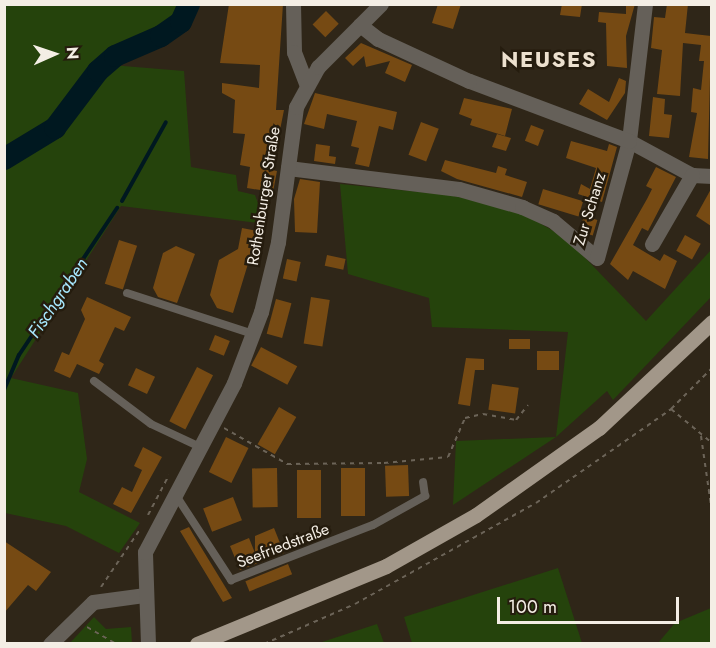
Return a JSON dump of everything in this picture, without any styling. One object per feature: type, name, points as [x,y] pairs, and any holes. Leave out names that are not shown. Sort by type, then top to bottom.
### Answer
[{"type":"main road","points":[[197,644],[386,566],[476,515],[599,428],[711,322]]},
{"type":"street","points":[[293,4],[294,52],[306,83]]},
{"type":"street","name":"Rothenburger Straße","points":[[148,644],[144,595],[145,552],[174,493],[214,422],[253,334],[278,242],[296,107],[306,83],[381,4]]},
{"type":"street","points":[[629,141],[645,4]]},
{"type":"street","points":[[360,25],[378,39],[470,81],[629,141],[692,175],[711,176]]},
{"type":"street","name":"Zur Schanz","points":[[288,168],[459,189],[522,207],[553,221],[597,258],[629,141]]},
{"type":"street","points":[[652,244],[692,175]]},
{"type":"street","points":[[50,644],[73,618],[103,598],[144,595]]},
{"type":"lane","points":[[127,293],[253,334]]},
{"type":"lane","points":[[94,381],[151,424],[200,447]]},
{"type":"lane","name":"Seefriedstraße","points":[[174,493],[231,580],[373,525],[425,496],[423,482]]},
{"type":"path","points":[[264,644],[355,604],[473,541],[608,456],[671,409],[711,368]]},
{"type":"path","points":[[214,422],[287,464],[384,463],[448,457],[465,418],[475,414],[516,420],[528,405]]},
{"type":"path","points":[[671,409],[711,443]]},
{"type":"path","points":[[701,436],[711,512]]},
{"type":"path","points":[[103,598],[100,582],[141,528],[173,468]]},
{"type":"path","points":[[73,618],[116,644]]},
{"type":"green space","points":[[5,4],[181,5],[171,23],[121,43],[99,64],[184,71],[191,167],[236,175],[238,191],[255,195],[266,224],[121,206],[11,378],[78,393],[87,459],[79,492],[140,523],[119,553],[66,526],[5,513]]},
{"type":"green space","points":[[340,184],[450,195],[518,211],[566,238],[646,321],[711,250],[711,297],[613,400],[607,391],[556,437],[568,332],[432,327],[429,298],[348,274]]},
{"type":"green space","points":[[556,437],[453,505],[456,441]]},
{"type":"green space","points":[[558,568],[582,643],[412,643],[404,617]]},
{"type":"green space","points":[[711,608],[711,643],[658,643],[675,623]]},
{"type":"green space","points":[[94,617],[106,629],[131,627],[132,643],[70,643]]},
{"type":"green space","points":[[377,624],[384,643],[319,643]]},
{"type":"building","points":[[229,4],[283,4],[276,110],[284,110],[272,170],[277,171],[273,192],[247,188],[250,167],[240,165],[245,134],[233,133],[235,100],[222,93],[222,83],[259,88],[260,65],[220,63]]},
{"type":"building","points":[[438,4],[461,4],[453,29],[432,23]]},
{"type":"building","points":[[562,4],[582,4],[580,17],[560,15]]},
{"type":"building","points":[[626,4],[635,4],[626,36],[627,68],[607,66],[606,23],[598,22],[599,12],[626,14]]},
{"type":"building","points":[[667,4],[688,4],[685,33],[711,36],[708,159],[689,157],[697,113],[691,112],[693,88],[701,90],[704,61],[699,61],[701,45],[683,43],[680,96],[657,94],[662,50],[651,48],[654,17],[665,18]]},
{"type":"building","points":[[326,11],[339,24],[325,37],[313,24]]},
{"type":"building","points":[[361,43],[412,65],[405,82],[385,73],[390,61],[366,67],[364,56],[353,66],[345,58]]},
{"type":"building","points":[[619,78],[626,81],[625,93],[607,120],[579,104],[588,89],[609,102]]},
{"type":"building","points":[[315,93],[397,112],[393,130],[379,126],[369,167],[355,164],[359,148],[351,146],[357,121],[327,114],[324,129],[304,124]]},
{"type":"building","points":[[653,97],[665,99],[664,114],[672,115],[669,138],[649,136]]},
{"type":"building","points":[[464,98],[512,109],[505,136],[470,125],[472,119],[459,114]]},
{"type":"building","points":[[421,122],[439,129],[426,161],[408,155]]},
{"type":"building","points":[[531,125],[544,130],[538,146],[525,141]]},
{"type":"building","points":[[497,134],[511,138],[506,151],[492,147]]},
{"type":"building","points":[[571,141],[607,151],[609,144],[617,147],[602,202],[578,194],[581,184],[590,189],[596,168],[566,158]]},
{"type":"building","points":[[316,144],[330,146],[329,156],[336,157],[335,164],[314,161]]},
{"type":"building","points":[[445,160],[496,173],[498,166],[507,169],[505,175],[527,182],[522,197],[457,179],[441,171]]},
{"type":"building","points":[[656,167],[676,177],[648,231],[642,228],[633,245],[660,261],[664,254],[677,261],[665,289],[633,271],[628,280],[610,264],[652,189],[646,186]]},
{"type":"building","points":[[300,179],[320,182],[317,233],[295,232],[294,199]]},
{"type":"building","points":[[543,189],[583,201],[578,217],[538,204]]},
{"type":"building","points":[[711,189],[711,226],[696,216]]},
{"type":"building","points":[[584,216],[597,220],[593,235],[579,231]]},
{"type":"building","points":[[242,228],[258,231],[233,313],[217,308],[210,295],[219,260],[238,249]]},
{"type":"building","points":[[685,235],[701,244],[692,259],[676,251]]},
{"type":"building","points":[[119,240],[137,246],[123,290],[105,284]]},
{"type":"building","points":[[176,246],[195,254],[177,303],[158,297],[153,288],[163,253]]},
{"type":"building","points":[[327,255],[346,259],[343,270],[325,266]]},
{"type":"building","points":[[287,259],[301,262],[297,281],[283,279]]},
{"type":"building","points":[[87,297],[131,317],[124,331],[115,327],[99,361],[104,364],[99,374],[77,364],[70,378],[54,371],[62,352],[69,355],[85,319],[81,310]]},
{"type":"building","points":[[311,297],[330,300],[322,346],[304,343]]},
{"type":"building","points":[[276,299],[291,303],[282,338],[267,334]]},
{"type":"building","points":[[215,335],[230,341],[224,356],[209,350]]},
{"type":"building","points":[[509,339],[530,339],[530,349],[509,349]]},
{"type":"building","points":[[261,347],[297,366],[287,385],[251,366]]},
{"type":"building","points":[[537,351],[559,351],[559,370],[537,370]]},
{"type":"building","points":[[466,358],[484,359],[484,370],[475,370],[470,406],[458,404]]},
{"type":"building","points":[[197,367],[213,375],[185,430],[169,421]]},
{"type":"building","points":[[136,368],[155,377],[147,394],[128,385]]},
{"type":"building","points":[[492,384],[519,388],[515,414],[488,410]]},
{"type":"building","points":[[279,407],[296,417],[275,454],[258,444]]},
{"type":"building","points":[[226,437],[248,448],[231,483],[209,472]]},
{"type":"building","points":[[143,447],[162,457],[131,513],[113,504],[122,487],[132,492],[142,470],[134,466]]},
{"type":"building","points":[[408,465],[409,496],[386,497],[385,466]]},
{"type":"building","points":[[252,468],[277,468],[278,507],[253,507]]},
{"type":"building","points":[[341,468],[365,468],[365,516],[341,516]]},
{"type":"building","points":[[297,470],[321,470],[321,518],[297,518]]},
{"type":"building","points":[[233,497],[242,520],[212,532],[203,508]]},
{"type":"building","points":[[189,527],[232,598],[223,602],[180,531]]},
{"type":"building","points":[[274,528],[284,553],[240,570],[230,546],[249,538],[255,553],[255,536]]},
{"type":"building","points":[[4,541],[51,572],[36,591],[28,585],[4,613]]},
{"type":"building","points":[[288,564],[292,574],[249,591],[245,581]]},
{"type":"waterway","points":[[4,159],[55,128],[98,71],[115,56],[161,36],[181,22],[189,4]]},
{"type":"waterway","name":"Fischgraben","points":[[122,201],[166,122]]},
{"type":"waterway","name":"Fischgraben","points":[[4,390],[19,355],[117,208]]},
{"type":"district","name":"NEUSES","points":[[549,60]]}]
